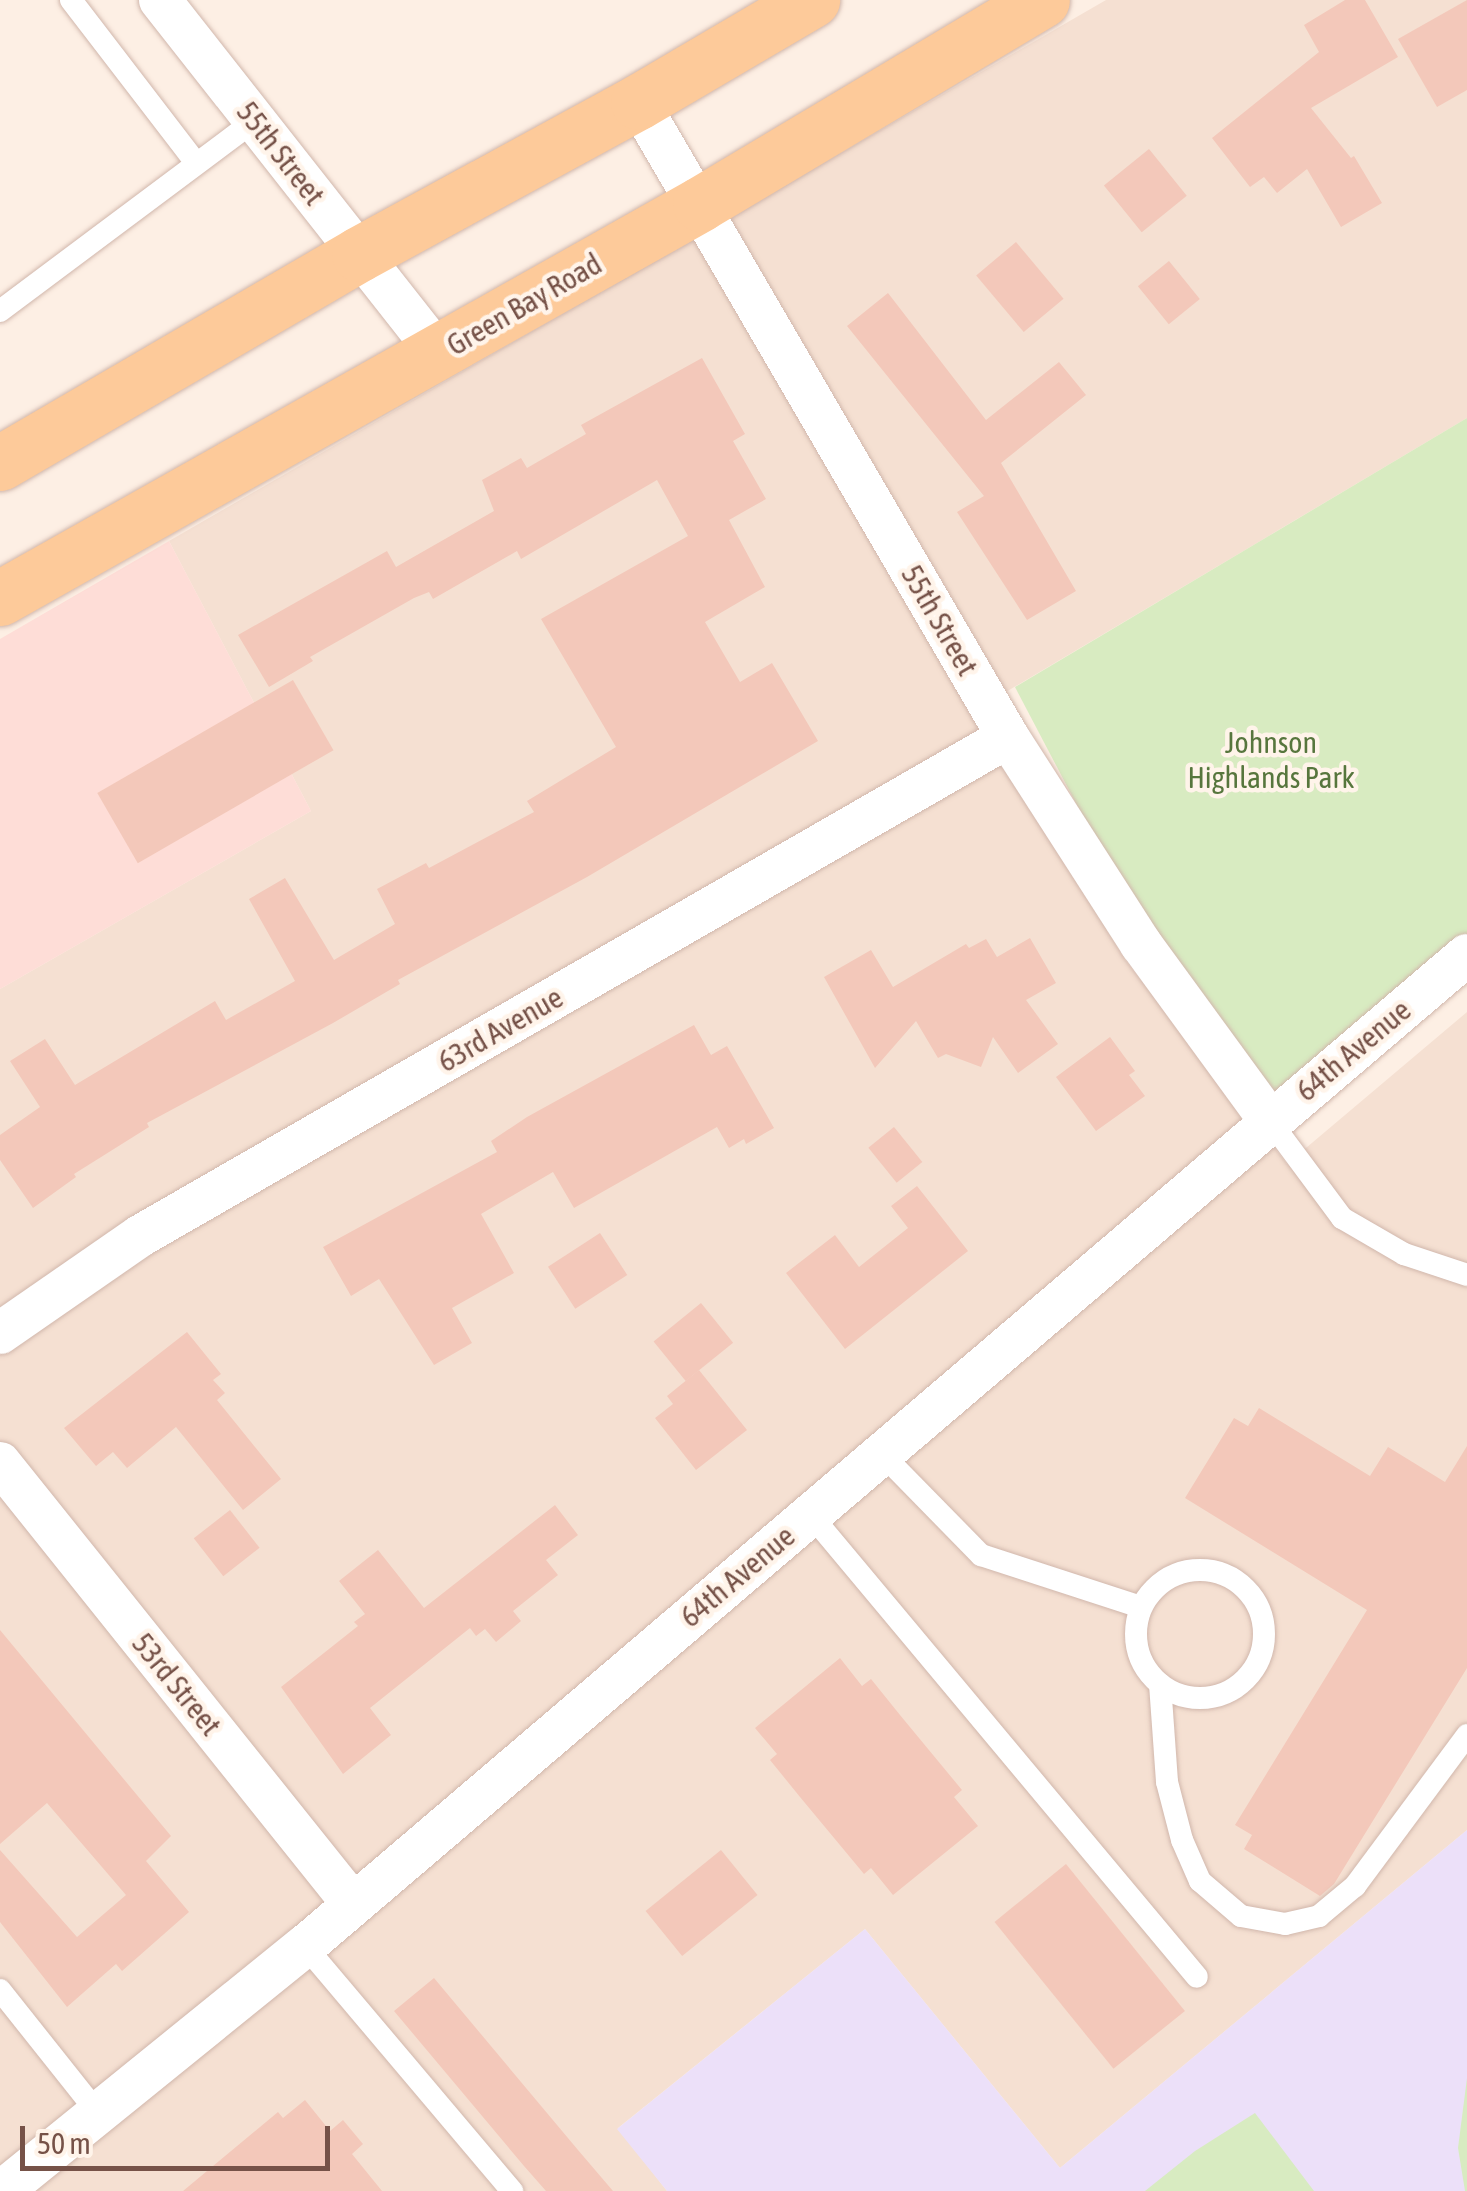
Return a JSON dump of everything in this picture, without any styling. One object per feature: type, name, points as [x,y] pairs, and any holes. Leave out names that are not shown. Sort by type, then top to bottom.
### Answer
[{"type":"main road","points":[[0,463],[359,254],[638,102],[812,0]]},
{"type":"main road","name":"Green Bay Road","points":[[0,598],[700,204],[1042,0]]},
{"type":"street","name":"55th Street","points":[[160,0],[438,354]]},
{"type":"street","name":"55th Street","points":[[638,102],[1008,737],[1142,944],[1270,1121]]},
{"type":"street","name":"63rd Avenue","points":[[0,1333],[140,1236],[1008,737]]},
{"type":"street","name":"64th Avenue","points":[[2,2191],[305,1946],[1467,955]]},
{"type":"street","name":"53rd Street","points":[[0,1463],[354,1904]]},
{"type":"lane","points":[[71,0],[196,163]]},
{"type":"lane","points":[[0,310],[255,120]]},
{"type":"lane","points":[[1270,1121],[1342,1218],[1404,1254],[1467,1275]]},
{"type":"lane","points":[[881,1453],[981,1555],[1140,1607]]},
{"type":"lane","points":[[810,1514],[1197,1977]]},
{"type":"lane","points":[[1210,1569],[1231,1577],[1260,1608],[1263,1650],[1254,1670],[1240,1685],[1221,1695],[1200,1699],[1178,1695],[1160,1684],[1137,1649],[1140,1607],[1152,1589],[1169,1576],[1210,1569]]},
{"type":"lane","points":[[1160,1684],[1167,1782],[1182,1840],[1200,1880],[1241,1916],[1284,1924],[1319,1916],[1355,1886],[1467,1735]]},
{"type":"lane","points":[[305,1946],[512,2191]]},
{"type":"lane","points":[[0,1990],[98,2112]]},
{"type":"shaded area","points":[[1106,0],[1467,0],[1467,418],[974,711],[1125,960],[1287,1164],[1467,1012],[1467,1830],[1060,2168],[865,1929],[618,2128],[667,2191],[0,2191],[0,989],[311,811],[169,541]]},
{"type":"shaded area","points":[[169,541],[311,811],[0,989],[0,639]]},
{"type":"shaded area","points":[[1467,1830],[1467,2191],[667,2191],[617,2129],[865,1929],[1060,2168]]},
{"type":"green space","name":"Johnson Highlands Park","points":[[1467,418],[1467,939],[1272,1098],[1144,933],[1015,687]]},
{"type":"green space","points":[[1467,2078],[1467,2191],[1465,2191],[1458,2148]]},
{"type":"green space","points":[[1255,2113],[1314,2191],[1145,2191],[1195,2151]]},
{"type":"building","points":[[1345,0],[1365,0],[1398,57],[1311,108],[1351,158],[1354,156],[1382,203],[1341,227],[1307,169],[1277,193],[1264,177],[1250,187],[1212,138],[1319,52],[1304,25]]},
{"type":"building","points":[[1467,0],[1467,90],[1437,107],[1398,39]]},
{"type":"building","points":[[1149,149],[1187,196],[1142,232],[1104,186]]},
{"type":"building","points":[[1016,242],[1064,299],[1024,332],[976,275]]},
{"type":"building","points":[[1169,261],[1200,299],[1169,324],[1138,286]]},
{"type":"building","points":[[888,293],[986,420],[1059,362],[1086,395],[1001,463],[1076,591],[1027,620],[957,512],[984,496],[847,326]]},
{"type":"building","points":[[702,358],[745,434],[733,441],[766,499],[729,520],[765,587],[705,622],[740,682],[772,663],[818,741],[587,877],[398,980],[400,984],[333,1023],[147,1123],[149,1127],[74,1174],[76,1177],[33,1208],[0,1160],[0,1135],[40,1107],[10,1061],[45,1039],[75,1085],[215,1001],[226,1020],[295,981],[249,899],[285,878],[334,960],[395,924],[377,889],[426,863],[429,868],[534,812],[527,801],[616,747],[541,619],[688,536],[657,480],[521,559],[517,551],[433,599],[429,592],[414,598],[310,657],[313,661],[269,687],[238,635],[387,551],[396,567],[494,511],[482,480],[521,458],[527,468],[586,434],[581,425]]},
{"type":"building","points":[[293,680],[334,750],[138,863],[97,793]]},
{"type":"building","points":[[1030,938],[1056,983],[1026,1000],[1058,1044],[1018,1073],[993,1037],[981,1067],[946,1054],[938,1058],[916,1021],[875,1068],[824,977],[871,950],[893,987],[966,944],[969,948],[986,939],[997,957]]},
{"type":"building","points":[[694,1025],[711,1055],[727,1046],[774,1128],[746,1144],[744,1139],[729,1148],[717,1127],[574,1208],[553,1172],[481,1214],[514,1273],[452,1308],[472,1343],[434,1365],[379,1279],[351,1296],[323,1247],[497,1152],[491,1141],[527,1117]]},
{"type":"building","points":[[1110,1037],[1135,1071],[1129,1075],[1145,1096],[1096,1131],[1056,1077]]},
{"type":"building","points":[[894,1127],[922,1162],[897,1183],[868,1148]]},
{"type":"building","points":[[917,1186],[968,1251],[845,1349],[786,1273],[835,1235],[859,1267],[908,1228],[891,1206]]},
{"type":"building","points":[[600,1233],[627,1275],[575,1309],[548,1267]]},
{"type":"building","points":[[701,1303],[733,1343],[686,1381],[654,1341]]},
{"type":"building","points":[[187,1332],[221,1374],[213,1380],[225,1393],[217,1400],[281,1479],[243,1510],[176,1427],[127,1468],[113,1452],[96,1466],[64,1428]]},
{"type":"building","points":[[699,1370],[747,1430],[696,1470],[655,1418],[673,1404],[667,1396]]},
{"type":"building","points":[[1259,1408],[1370,1476],[1388,1447],[1445,1482],[1467,1446],[1467,1668],[1334,1884],[1320,1896],[1244,1849],[1252,1835],[1235,1825],[1367,1610],[1185,1498],[1234,1418],[1248,1426]]},
{"type":"building","points":[[555,1505],[578,1535],[546,1560],[558,1575],[513,1611],[521,1621],[496,1642],[485,1629],[476,1636],[470,1628],[370,1708],[391,1735],[343,1774],[281,1687],[358,1626],[354,1622],[365,1614],[339,1581],[378,1550],[424,1608]]},
{"type":"building","points":[[230,1510],[260,1548],[223,1576],[194,1538]]},
{"type":"building","points":[[0,1630],[171,1836],[146,1861],[189,1912],[122,1971],[116,1964],[67,2007],[0,1922],[0,1850],[77,1937],[126,1895],[47,1803],[0,1844]]},
{"type":"building","points":[[840,1658],[862,1686],[871,1679],[962,1790],[954,1797],[978,1826],[893,1895],[871,1868],[864,1874],[800,1797],[770,1760],[777,1754],[755,1728]]},
{"type":"building","points":[[721,1850],[758,1895],[682,1956],[646,1911]]},
{"type":"building","points":[[1066,1864],[1185,2011],[1113,2069],[995,1922]]},
{"type":"building","points":[[434,1978],[613,2191],[546,2191],[524,2166],[394,2011]]},
{"type":"building","points":[[305,2100],[330,2131],[343,2120],[363,2144],[352,2154],[382,2191],[183,2191],[278,2112],[283,2118]]}]
